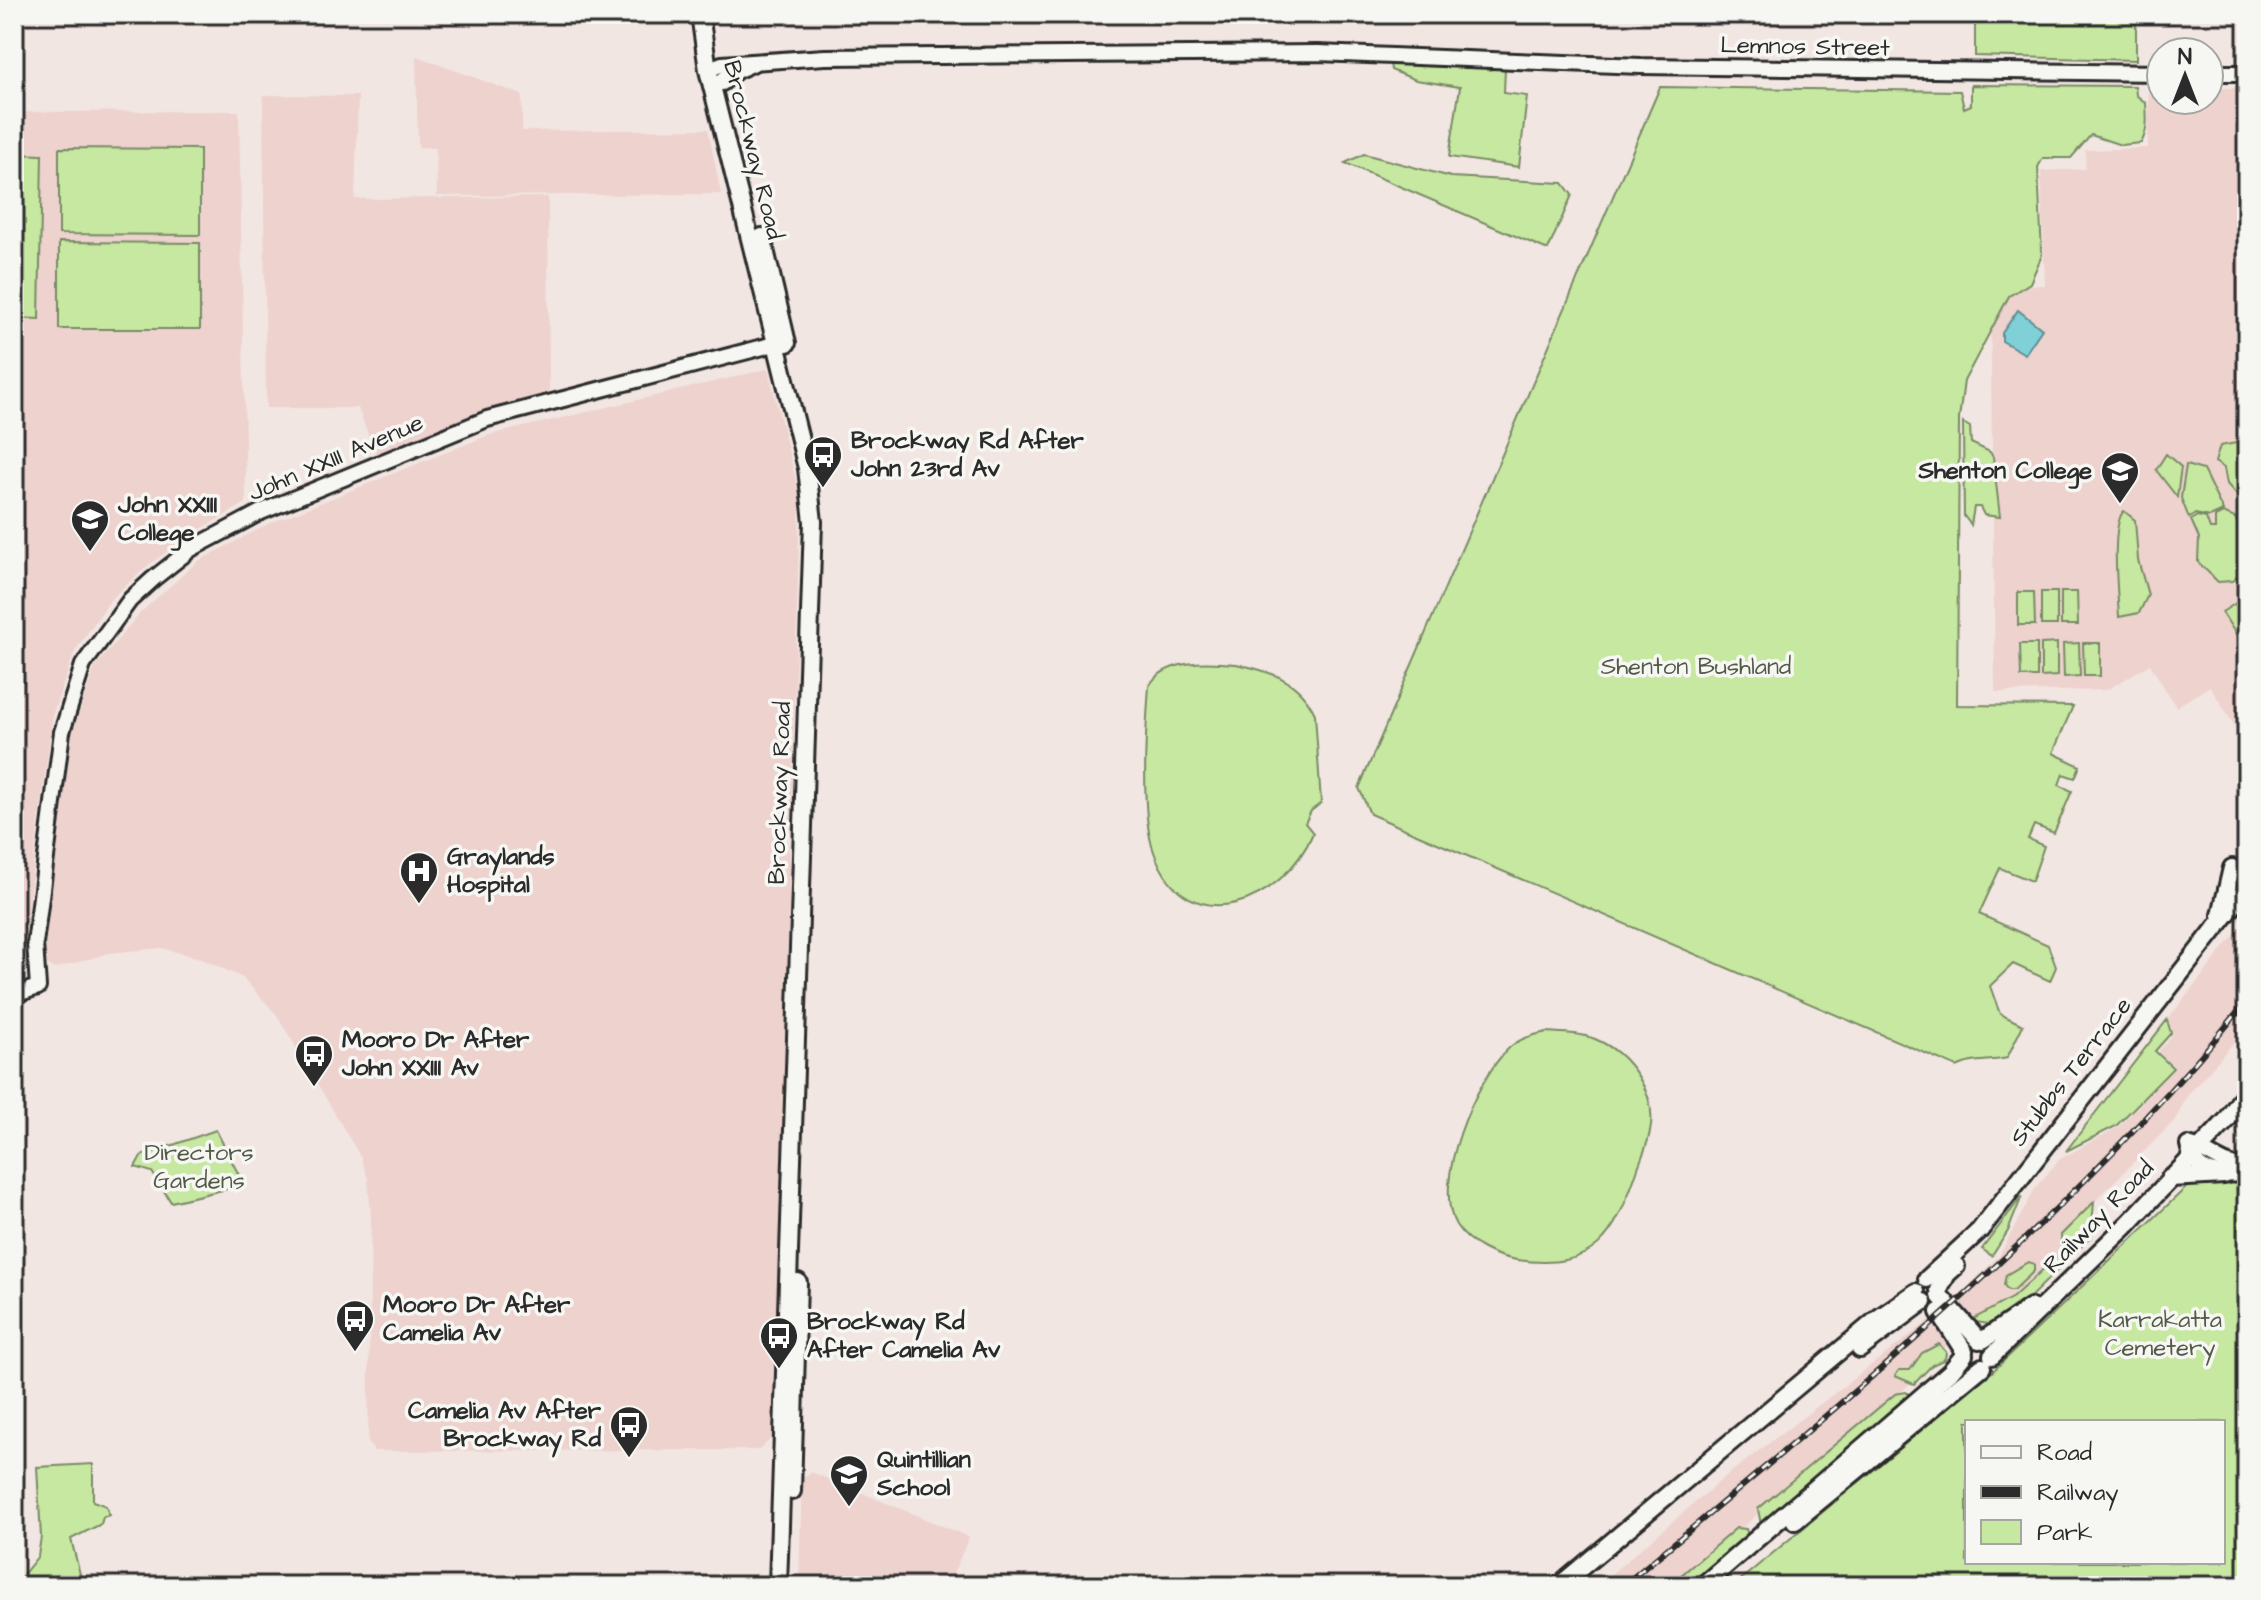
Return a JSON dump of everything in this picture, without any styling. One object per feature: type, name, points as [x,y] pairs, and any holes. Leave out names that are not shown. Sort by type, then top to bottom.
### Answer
[{"type":"main road","name":"Brockway Road","points":[[700,14],[820,507],[799,1348],[787,1586]]},
{"type":"main road","name":"Brockway Road","points":[[708,14],[714,68]]},
{"type":"main road","points":[[714,68],[734,71],[752,63]]},
{"type":"main road","name":"Brockway Road","points":[[778,1586],[813,522],[807,468],[781,343]]},
{"type":"main road","points":[[2212,934],[2225,906],[2232,868]]},
{"type":"main road","name":"Stubbs Terrace","points":[[1559,1586],[1880,1317],[1929,1293],[2247,888]]},
{"type":"main road","name":"Stubbs Terrace","points":[[1570,1586],[1929,1293],[1967,1258],[2247,902]]},
{"type":"main road","name":"Railway Road","points":[[1717,1586],[1987,1361],[2044,1309],[2170,1178],[2218,1113],[2234,1105],[2247,1090]]},
{"type":"main road","name":"Railway Road","points":[[1981,1340],[2015,1320],[2066,1275],[2192,1150]]},
{"type":"main road","points":[[2170,1178],[2224,1175]]},
{"type":"main road","points":[[1929,1293],[1990,1347],[1987,1361],[1970,1365],[1929,1293]]},
{"type":"main road","points":[[1702,1586],[1950,1372],[1968,1344],[1981,1340]]},
{"type":"street","name":"Lemnos Street","points":[[714,68],[748,54],[825,57],[1318,53],[1641,66],[2145,73]]},
{"type":"street","name":"Lemnos Street","points":[[752,63],[825,57]]},
{"type":"street","points":[[2225,73],[2247,73]]},
{"type":"street","name":"John XXIII Avenue","points":[[14,995],[38,987],[35,944],[62,732],[83,665],[130,600],[153,579],[191,549],[261,512],[487,419],[781,343]]},
{"type":"street","points":[[2192,1150],[2247,1172]]},
{"type":"street","points":[[2192,1150],[2199,1167],[2224,1175],[2247,1172]]},
{"type":"shaded area","points":[[416,56],[522,95],[522,131],[708,129],[721,194],[437,196],[436,148],[418,147]]},
{"type":"shaded area","name":"Shenton College","points":[[2225,88],[2247,88],[2247,746],[2210,686],[2176,707],[2150,664],[2107,690],[1995,692],[1990,286],[2045,285],[2041,171],[2085,169],[2086,150],[2148,148],[2149,116],[2225,116]]},
{"type":"shaded area","points":[[263,95],[358,96],[355,199],[548,197],[549,399],[377,458],[358,408],[266,408]]},
{"type":"shaded area","name":"John XXIII College","points":[[239,111],[246,503],[185,538],[146,567],[111,599],[75,651],[53,713],[19,975],[14,977],[14,112]]},
{"type":"shaded area","name":"Graylands Hospital","points":[[768,369],[800,497],[791,832],[787,837],[790,854],[775,1435],[759,1450],[374,1451],[368,1443],[371,1217],[368,1179],[361,1158],[277,1015],[243,978],[200,958],[161,948],[109,953],[54,969],[43,961],[72,734],[95,667],[140,613],[197,562],[268,524],[489,435]]},
{"type":"shaded area","points":[[2247,919],[2247,1027],[2187,1096],[2175,1120],[2062,1235],[2063,1252],[2013,1297],[1970,1321],[1954,1300],[1999,1256],[2036,1187],[2060,1159],[2118,1127],[2175,1068],[2158,1052],[2173,1034],[2168,1019]]},
{"type":"shaded area","points":[[1934,1317],[1951,1340],[1934,1362],[1868,1422],[1672,1586],[1597,1586],[1726,1476]]},
{"type":"shaded area","name":"Quintillian School","points":[[811,1472],[969,1537],[948,1586],[799,1586],[802,1478]]},
{"type":"green space","points":[[1975,14],[2136,14],[2136,60],[1975,56]]},
{"type":"green space","points":[[1390,63],[1486,66],[1487,70],[1505,67],[1504,93],[1527,96],[1519,167],[1449,157],[1460,87],[1416,80],[1391,70]]},
{"type":"green space","name":"Shenton Bushland","points":[[1971,85],[2135,86],[2136,95],[2145,102],[2147,119],[2141,143],[2121,145],[2091,135],[2071,158],[2043,158],[2038,167],[2042,255],[2030,283],[2009,296],[1964,381],[1959,419],[1957,705],[2073,706],[2053,753],[2080,766],[2075,778],[2063,774],[2059,785],[2072,791],[2054,833],[2034,825],[2028,839],[2044,846],[2032,881],[2000,868],[1979,914],[2048,945],[2056,967],[2050,981],[2013,964],[1990,986],[2000,1014],[2023,1025],[2007,1058],[1957,1067],[1370,814],[1359,788],[1660,87],[1960,91],[1964,108],[1971,105]]},
{"type":"green space","points":[[59,148],[200,149],[200,235],[59,234]]},
{"type":"green space","points":[[14,154],[42,155],[39,319],[14,318]]},
{"type":"green space","points":[[1364,154],[1451,177],[1563,183],[1572,195],[1548,250],[1345,163]]},
{"type":"green space","points":[[59,242],[200,243],[200,329],[59,329]]},
{"type":"green space","points":[[1963,423],[1970,427],[1971,443],[1990,452],[1993,457],[2000,517],[1984,515],[1980,507],[1974,507],[1971,525],[1964,516]]},
{"type":"green space","points":[[2247,441],[2247,496],[2241,500],[2227,484],[2224,468],[2215,462],[2220,446]]},
{"type":"green space","points":[[2166,454],[2181,467],[2177,497],[2156,470]]},
{"type":"green space","points":[[2186,465],[2203,470],[2223,511],[2210,517],[2195,514],[2189,518],[2181,498]]},
{"type":"green space","points":[[2247,501],[2247,569],[2232,581],[2218,582],[2198,562],[2199,538],[2191,520],[2197,516],[2206,518],[2210,529],[2215,529],[2215,517],[2223,513],[2235,518],[2241,531],[2244,515],[2240,506]]},
{"type":"green space","points":[[2124,511],[2135,520],[2138,560],[2148,595],[2139,613],[2119,617],[2116,545],[2117,530]]},
{"type":"green space","points":[[2018,592],[2034,592],[2035,625],[2018,625]]},
{"type":"green space","points":[[2041,592],[2057,592],[2057,625],[2041,625]]},
{"type":"green space","points":[[2061,592],[2077,592],[2078,625],[2061,625]]},
{"type":"green space","points":[[2247,596],[2247,652],[2222,612]]},
{"type":"green space","points":[[2057,643],[2057,676],[2041,677],[2041,644]]},
{"type":"green space","points":[[2079,643],[2080,676],[2064,677],[2063,644]]},
{"type":"green space","points":[[2083,643],[2100,643],[2100,676],[2084,676]]},
{"type":"green space","points":[[2020,644],[2037,644],[2037,677],[2021,677]]},
{"type":"green space","points":[[1212,662],[1236,664],[1283,679],[1308,702],[1315,714],[1321,803],[1311,811],[1305,823],[1313,833],[1299,858],[1281,878],[1259,894],[1235,903],[1211,905],[1189,898],[1169,880],[1154,852],[1145,794],[1149,686],[1156,677],[1176,666]]},
{"type":"green space","points":[[2167,1020],[2171,1033],[2155,1051],[2173,1068],[2116,1126],[2066,1151]]},
{"type":"green space","points":[[1547,1032],[1589,1037],[1619,1054],[1645,1089],[1651,1117],[1644,1151],[1620,1214],[1610,1231],[1584,1254],[1544,1262],[1500,1256],[1468,1238],[1456,1225],[1450,1206],[1449,1184],[1461,1132],[1483,1083],[1509,1048],[1527,1037]]},
{"type":"green space","name":"Directors Gardens","points":[[216,1130],[244,1185],[171,1202],[152,1172],[135,1167],[141,1156]]},
{"type":"green space","name":"Karrakatta Cemetery","points":[[2193,1181],[2247,1182],[2247,1586],[1733,1586],[1992,1372]]},
{"type":"green space","points":[[2022,1196],[2008,1231],[1992,1256],[1982,1249]]},
{"type":"green space","points":[[2094,1202],[2091,1237],[2014,1313],[1994,1325],[1970,1321],[2013,1297],[2062,1252],[2061,1235]]},
{"type":"green space","points":[[2028,1262],[2034,1264],[2034,1271],[2014,1290],[2008,1290],[2004,1285],[2006,1275]]},
{"type":"green space","points":[[1939,1344],[1946,1352],[1945,1359],[1932,1365],[1914,1384],[1895,1376],[1899,1370],[1910,1370],[1922,1353]]},
{"type":"green space","points":[[1906,1392],[1911,1396],[1905,1403],[1761,1525],[1758,1509],[1895,1394]]},
{"type":"green space","points":[[93,1464],[93,1501],[106,1506],[109,1515],[103,1517],[101,1524],[71,1539],[83,1586],[14,1586],[38,1556],[41,1537],[37,1467]]},
{"type":"green space","points":[[1736,1528],[1746,1529],[1748,1536],[1686,1586],[1658,1586],[1672,1583]]},
{"type":"water","points":[[2018,310],[2042,329],[2025,354],[2002,341],[2002,333]]},
{"type":"railway","points":[[1623,1586],[1869,1379],[2027,1237],[2176,1084],[2247,1001]]},
{"type":"place","name":"Brockway Rd After John 23rd Av","points":[[823,489]]},
{"type":"place","name":"Shenton College","points":[[2120,505]]},
{"type":"place","name":"John XXIII College","points":[[90,553]]},
{"type":"place","name":"Graylands Hospital","points":[[419,905]]},
{"type":"place","name":"Mooro Dr After John XXIII Av","points":[[314,1088]]},
{"type":"place","name":"Mooro Dr After Camelia Av","points":[[355,1353]]},
{"type":"place","name":"Brockway Rd After Camelia Av","points":[[779,1370]]},
{"type":"place","name":"Camelia Av After Brockway Rd","points":[[629,1459]]},
{"type":"place","name":"Quintillian School","points":[[849,1508]]}]
